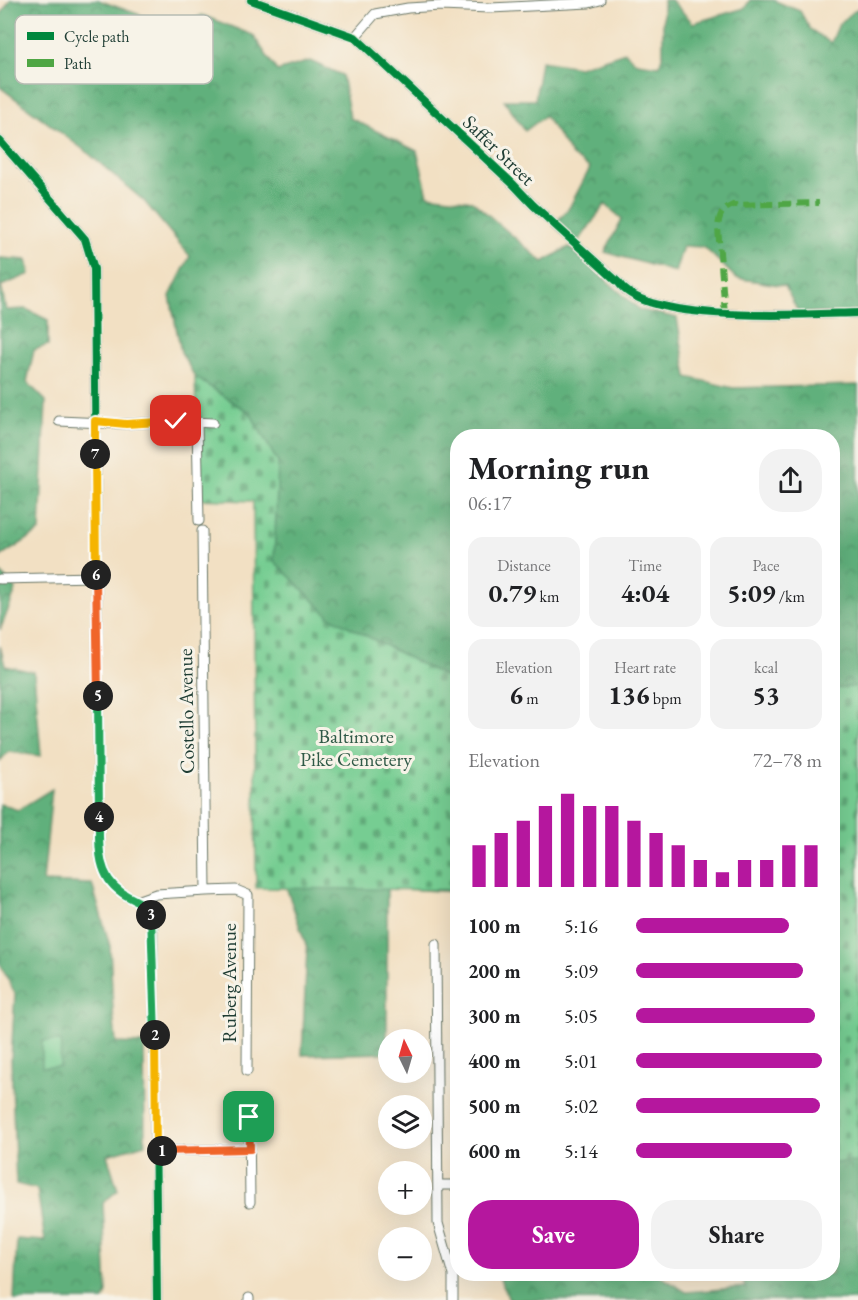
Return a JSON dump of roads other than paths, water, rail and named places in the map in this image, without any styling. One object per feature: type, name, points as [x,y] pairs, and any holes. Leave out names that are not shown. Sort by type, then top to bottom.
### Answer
[{"type":"street","name":"Saffer Street","points":[[251,0],[355,37],[634,298],[675,308],[724,314],[858,313]]},
{"type":"street","points":[[355,37],[375,14],[408,8],[441,6],[490,8],[589,3],[600,0]]},
{"type":"street","points":[[0,141],[85,239],[94,269],[100,859],[114,886],[122,893],[139,900],[151,913],[153,928],[157,1300]]},
{"type":"street","points":[[59,421],[126,424],[176,421],[213,423]]},
{"type":"street","points":[[197,423],[199,520]]},
{"type":"street","name":"Costello Avenue","points":[[202,531],[206,891]]},
{"type":"street","points":[[0,579],[96,576]]},
{"type":"street","name":"Ruberg Avenue","points":[[206,891],[236,890],[248,895],[247,1071]]},
{"type":"street","points":[[139,900],[156,894],[206,891]]},
{"type":"street","points":[[436,944],[438,1224],[450,1265]]},
{"type":"street","points":[[249,1117],[250,1202]]},
{"type":"street","points":[[156,1151],[250,1149]]},
{"type":"street","points":[[439,1185],[450,1185]]},
{"type":"street","points":[[453,1281],[453,1300]]},
{"type":"park label","name":"Baltimore Pike Cemetery","points":[[356,748]]}]
